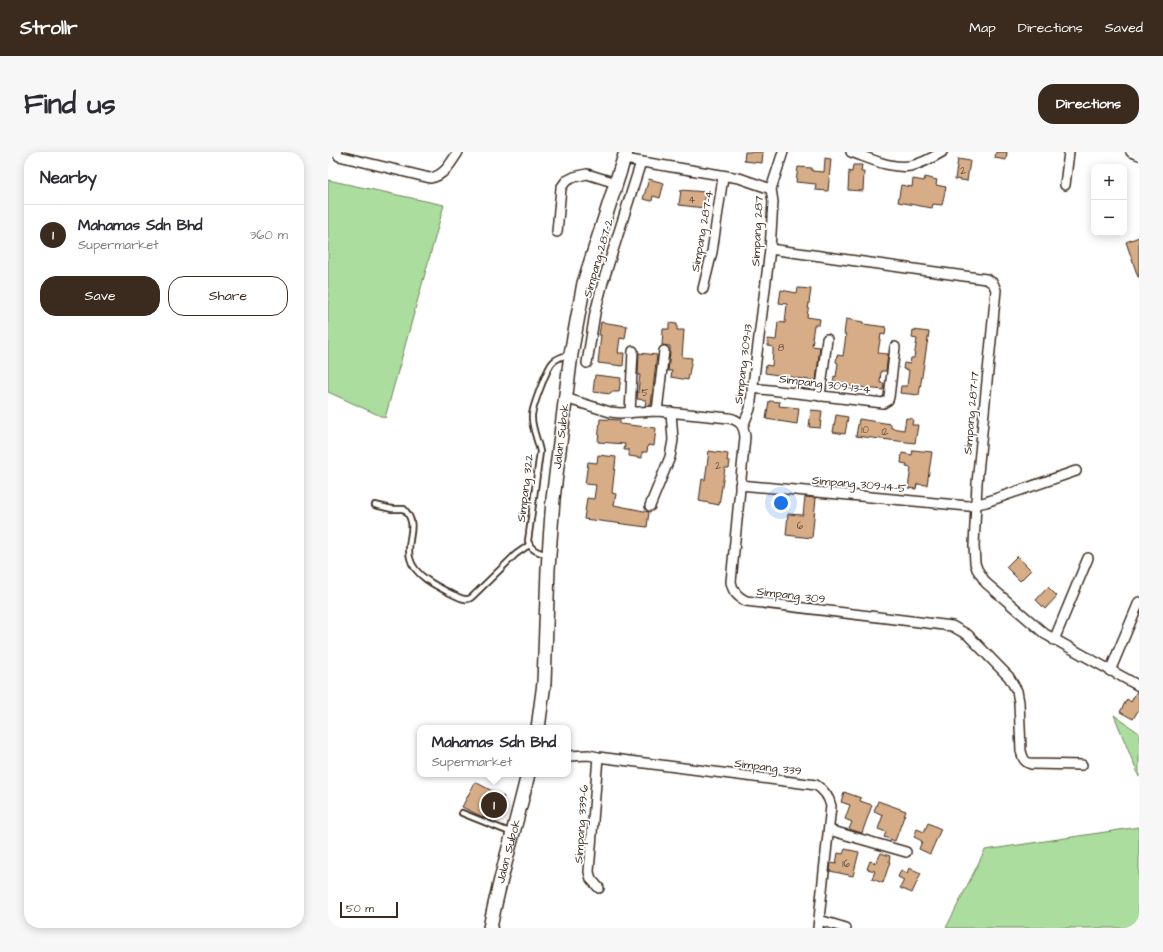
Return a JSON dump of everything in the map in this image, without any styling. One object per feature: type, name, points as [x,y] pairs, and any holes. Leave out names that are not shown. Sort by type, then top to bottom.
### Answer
[{"type":"main road","name":"Jalan Subok","points":[[538,725],[544,684],[549,556],[553,499],[571,354],[584,283],[625,155]]},
{"type":"main road","name":"Jalan Subok","points":[[490,928],[527,777]]},
{"type":"street","points":[[336,152],[339,156],[355,161],[430,178],[436,177],[443,173],[458,152]]},
{"type":"street","points":[[771,189],[782,152]]},
{"type":"street","points":[[851,152],[881,162],[902,166],[917,164],[942,152]]},
{"type":"street","points":[[1064,185],[1069,152]]},
{"type":"street","points":[[1131,152],[1139,155]]},
{"type":"street","name":"Simpang 287","points":[[625,155],[641,162],[723,177],[739,178],[771,189],[773,202],[770,249],[762,304]]},
{"type":"street","name":"Simpang 287-2","points":[[586,363],[602,282],[641,162]]},
{"type":"street","points":[[557,232],[561,188],[566,181],[574,177],[587,174],[616,183]]},
{"type":"street","name":"Simpang 287-4","points":[[703,289],[712,252],[723,177]]},
{"type":"street","name":"Simpang 287-17","points":[[770,249],[986,279],[993,282],[996,290],[977,483],[974,546],[975,563],[980,575],[986,582],[1033,625],[1054,640],[1139,686]]},
{"type":"street","name":"Simpang 309-13","points":[[743,426],[750,408],[762,304]]},
{"type":"street","points":[[820,396],[827,339]]},
{"type":"street","name":"Simpang 309-13-4","points":[[752,388],[880,403],[889,397],[895,347]]},
{"type":"street","points":[[630,412],[633,351]]},
{"type":"street","points":[[657,411],[664,351]]},
{"type":"street","points":[[565,398],[610,412],[620,413],[657,411],[729,418],[739,422],[743,426]]},
{"type":"street","points":[[650,506],[670,457],[673,440],[671,412]]},
{"type":"street","name":"Simpang 309","points":[[743,426],[744,437],[731,582],[733,590],[738,597],[746,601],[952,626],[968,635],[1009,677],[1014,685],[1019,702],[1022,758],[1031,764],[1082,765]]},
{"type":"street","name":"Simpang 309-14-5","points":[[740,485],[968,506],[1076,471]]},
{"type":"street","points":[[1054,640],[1088,558]]},
{"type":"street","points":[[1110,671],[1139,602]]},
{"type":"street","name":"Simpang 339","points":[[571,756],[589,755],[816,785],[822,789],[830,800],[831,806],[818,924]]},
{"type":"street","name":"Simpang 339-6","points":[[598,757],[589,872],[591,879],[599,888]]},
{"type":"street","points":[[829,830],[906,852]]},
{"type":"street","points":[[818,924],[846,928]]},
{"type":"lane","name":"Simpang 322","points":[[529,545],[528,541],[540,452],[532,414],[548,368],[556,359],[571,354]]},
{"type":"lane","points":[[375,505],[392,509],[404,509],[409,515],[412,524],[408,553],[410,561],[418,572],[428,580],[464,600],[473,596],[516,554],[529,545],[534,551],[549,556]]},
{"type":"lane","points":[[462,813],[514,834]]},
{"type":"green space","points":[[328,180],[444,205],[385,418],[328,392]]},
{"type":"green space","points":[[1114,715],[1139,733],[1139,777]]},
{"type":"green space","points":[[1139,827],[1139,928],[946,928],[985,850]]},
{"type":"building","points":[[745,152],[763,152],[762,163],[744,161]]},
{"type":"building","points":[[996,152],[1007,152],[1006,160],[995,158]]},
{"type":"building","points":[[825,158],[831,159],[828,191],[815,190],[816,184],[796,182],[798,167],[812,168],[812,171],[824,172]]},
{"type":"building","points":[[958,159],[970,161],[967,181],[955,179]]},
{"type":"building","points":[[853,165],[862,165],[861,172],[864,172],[863,191],[848,190],[849,171],[852,172]]},
{"type":"building","points":[[925,177],[937,180],[936,185],[946,187],[942,205],[933,204],[932,208],[898,202],[901,185],[912,187],[913,179],[924,181]]},
{"type":"building","points":[[649,179],[664,183],[660,198],[653,196],[652,201],[643,199]]},
{"type":"building","points":[[681,190],[706,192],[704,208],[679,205]]},
{"type":"building","points":[[1139,237],[1139,277],[1138,277],[1126,242]]},
{"type":"building","points":[[798,288],[811,289],[807,317],[820,319],[819,325],[814,325],[812,339],[812,346],[820,347],[816,381],[765,373],[766,365],[772,366],[773,347],[768,346],[768,339],[776,340],[778,322],[785,323],[787,304],[779,303],[781,290],[797,293]]},
{"type":"building","points":[[846,319],[863,322],[863,324],[886,327],[885,335],[881,334],[878,353],[888,354],[886,371],[881,371],[880,383],[884,383],[883,390],[833,384],[834,376],[836,377],[838,363],[836,362],[837,355],[843,356],[846,335],[844,334]]},
{"type":"building","points":[[601,322],[627,326],[625,339],[620,338],[618,353],[624,353],[623,366],[598,363]]},
{"type":"building","points":[[669,323],[677,324],[677,330],[684,330],[682,357],[692,358],[688,380],[671,377],[672,371],[668,371],[670,346],[662,345],[663,329],[669,329]]},
{"type":"building","points":[[913,330],[929,332],[919,395],[900,393],[901,386],[907,386],[909,370],[903,369],[904,363],[910,364],[911,358],[914,358],[917,339],[912,338]]},
{"type":"building","points":[[639,353],[657,355],[651,405],[645,406],[646,400],[637,399],[640,375],[638,375]]},
{"type":"building","points":[[595,375],[621,378],[619,392],[611,392],[611,394],[593,392]]},
{"type":"building","points":[[769,401],[780,402],[779,406],[799,408],[797,424],[766,419]]},
{"type":"building","points":[[811,410],[822,411],[820,428],[809,427]]},
{"type":"building","points":[[836,415],[848,417],[845,434],[833,432]]},
{"type":"building","points":[[906,418],[913,419],[912,425],[918,425],[915,443],[856,436],[859,419],[891,424],[891,428],[904,430]]},
{"type":"building","points":[[600,419],[620,420],[620,424],[656,428],[654,446],[648,445],[647,452],[642,452],[642,458],[629,456],[629,450],[624,450],[625,444],[598,442]]},
{"type":"building","points":[[913,450],[932,452],[927,485],[917,484],[916,489],[908,488],[911,468],[906,467],[907,464],[901,463],[902,453],[912,455]]},
{"type":"building","points":[[709,451],[728,454],[727,461],[730,461],[729,468],[725,468],[719,505],[699,501],[702,479],[705,480]]},
{"type":"building","points":[[598,455],[616,457],[612,493],[616,494],[614,505],[649,512],[647,527],[584,519],[587,498],[594,499],[596,485],[585,484],[588,462],[597,463]]},
{"type":"building","points":[[805,497],[816,498],[812,538],[786,535],[788,514],[803,515]]},
{"type":"building","points":[[1017,556],[1031,570],[1020,581],[1006,567]]},
{"type":"building","points":[[1048,587],[1057,596],[1045,609],[1036,600]]},
{"type":"building","points":[[1137,691],[1139,692],[1139,709],[1133,719],[1120,712],[1127,699],[1131,702]]},
{"type":"building","points":[[475,782],[504,797],[491,821],[462,807]]},
{"type":"building","points":[[844,792],[861,798],[860,801],[872,805],[862,833],[849,829],[852,822],[845,819],[850,805],[841,802]]},
{"type":"building","points":[[878,801],[906,811],[895,841],[884,837],[886,832],[878,829],[883,815],[874,811]]},
{"type":"building","points":[[928,823],[941,829],[930,854],[919,849],[922,841],[914,837],[917,829],[924,832]]},
{"type":"building","points":[[845,849],[859,852],[853,876],[830,871],[831,863],[836,864],[838,853],[843,854]]},
{"type":"building","points":[[881,853],[890,856],[890,862],[883,883],[872,879],[875,871],[867,869],[870,861],[876,863]]},
{"type":"building","points":[[909,868],[921,873],[912,893],[900,888],[904,880],[898,877],[901,870],[907,873]]},
{"type":"place","name":"Mahamas Sdn Bhd","points":[[494,805]]}]
